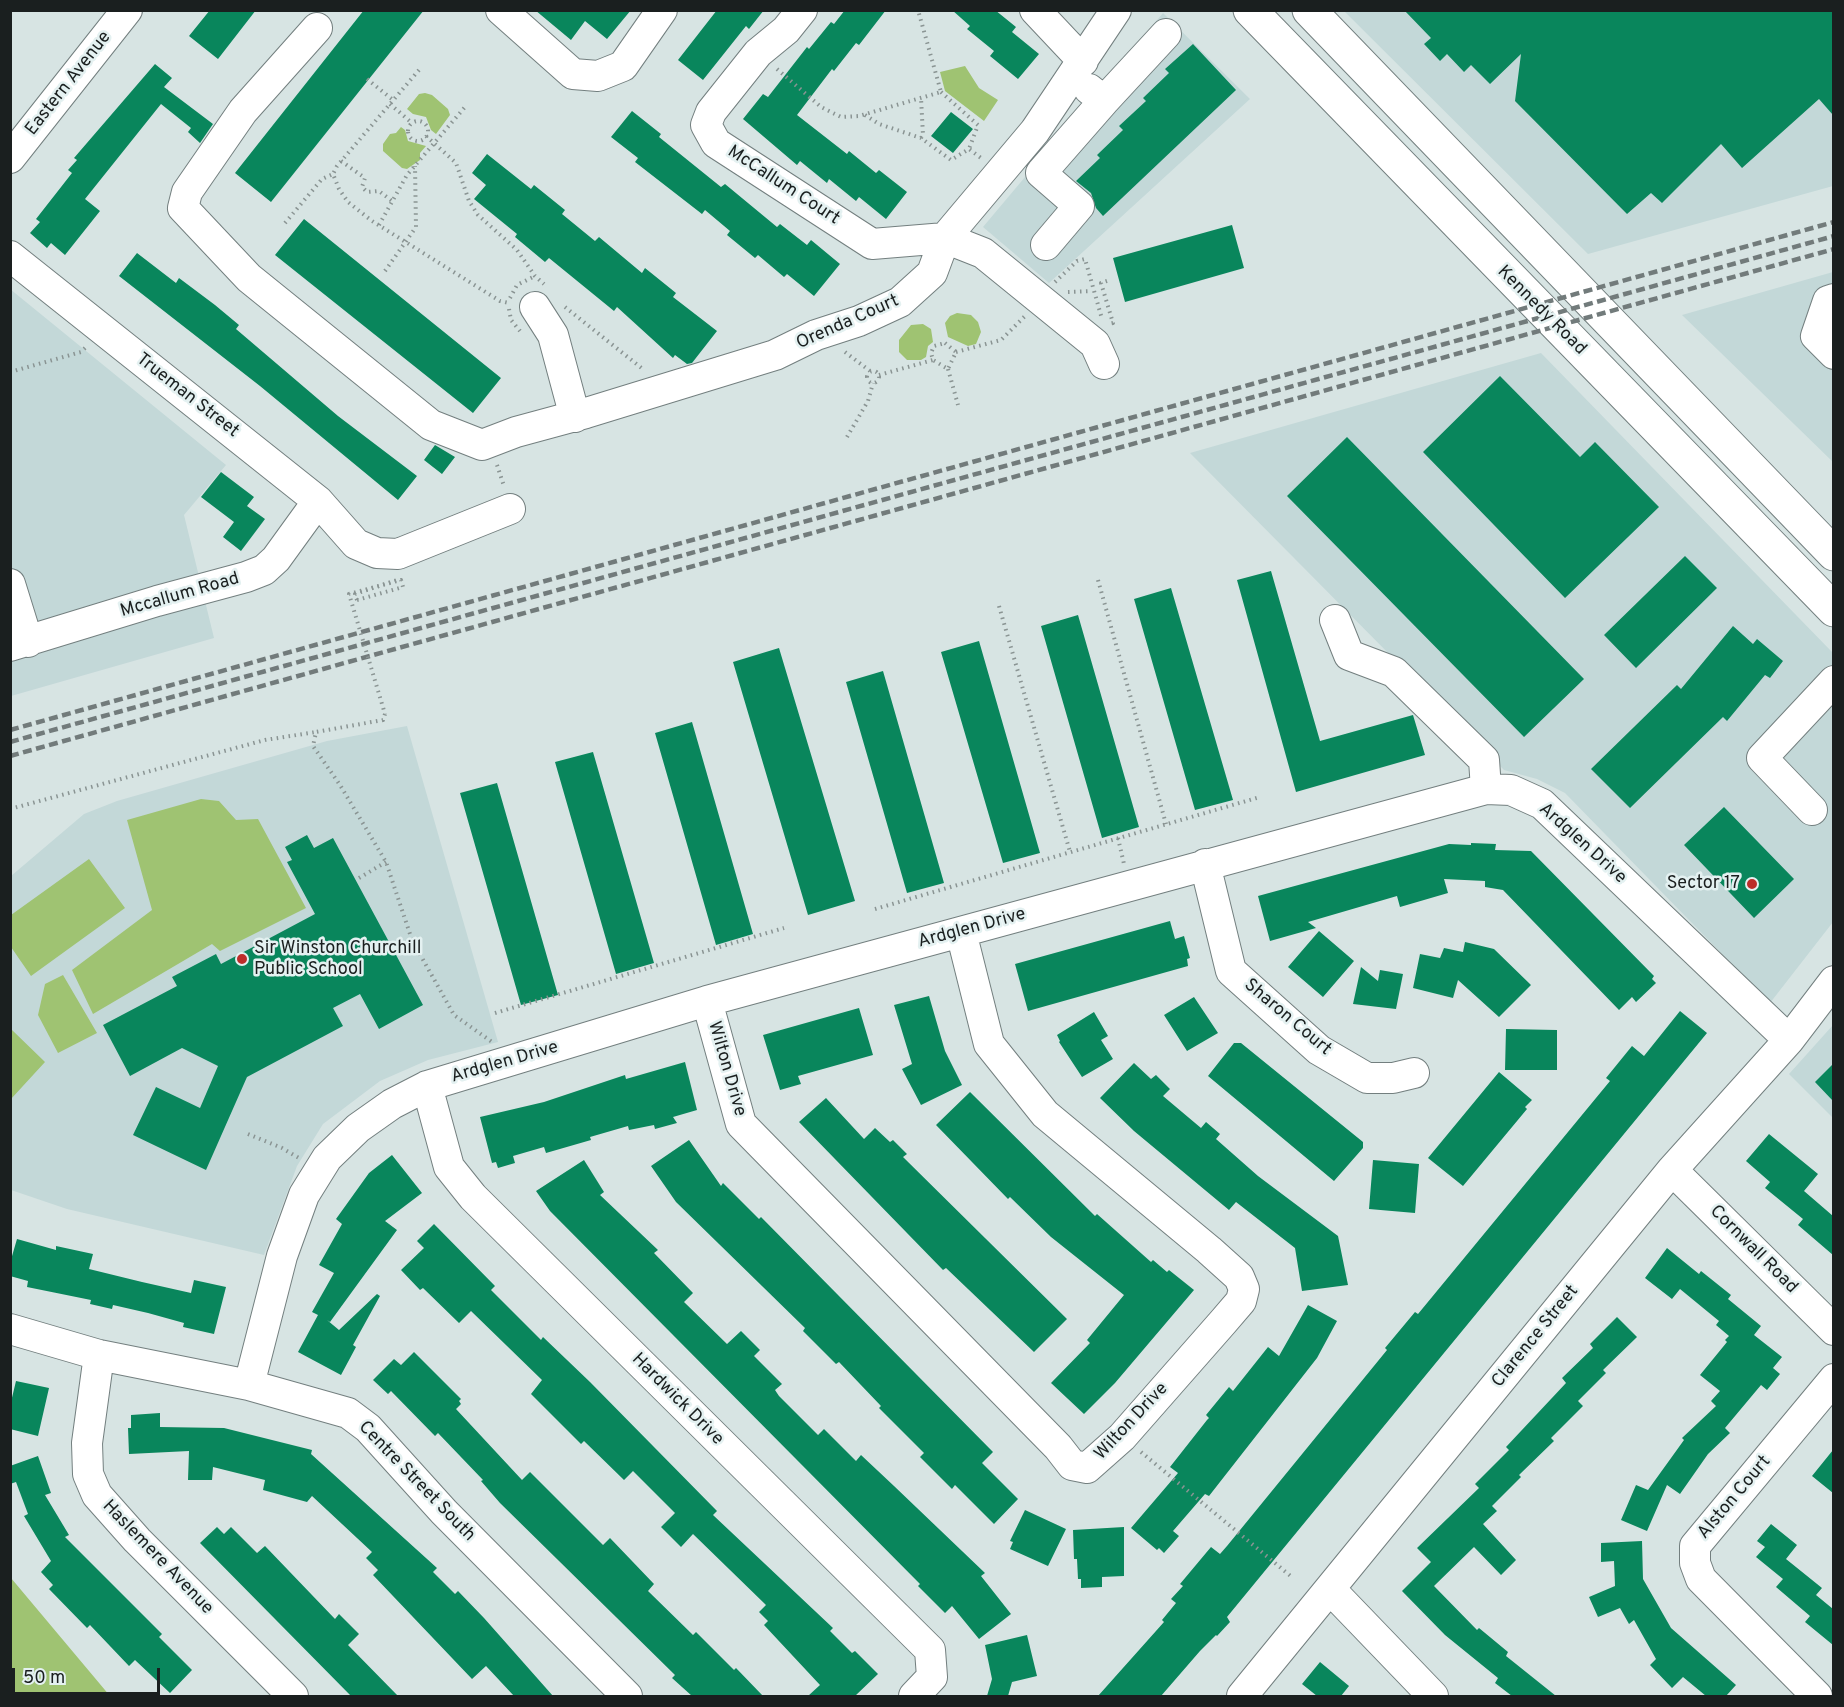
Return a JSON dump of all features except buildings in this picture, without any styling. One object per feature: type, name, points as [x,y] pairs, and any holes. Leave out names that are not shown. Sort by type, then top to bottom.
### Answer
[{"type":"main road","name":"Kennedy Road","points":[[1250,10],[1833,610]]},
{"type":"main road","points":[[1310,10],[1833,554]]},
{"type":"street","name":"Eastern Avenue","points":[[10,158],[127,10]]},
{"type":"street","points":[[501,10],[573,74],[598,76],[623,66],[662,10]]},
{"type":"street","name":"McCallum Court","points":[[802,10],[786,30],[758,53],[711,112],[706,125],[716,142],[872,244],[945,238]]},
{"type":"street","points":[[1035,10],[1104,101]]},
{"type":"street","name":"Orenda Court","points":[[317,28],[243,111],[187,192],[183,208],[249,278],[431,425],[482,445],[516,432],[574,417],[775,355],[900,302],[932,273],[945,238],[1008,163],[1078,68],[1116,10]]},
{"type":"street","points":[[1041,173],[1166,34]]},
{"type":"street","points":[[1008,163],[1041,173],[1079,206],[1046,245]]},
{"type":"street","points":[[945,238],[983,253],[1052,293],[1095,344],[1104,364]]},
{"type":"street","name":"Trueman Street","points":[[10,256],[318,501],[356,544],[377,553],[398,554],[510,509]]},
{"type":"street","points":[[1833,299],[1828,301],[1816,336],[1833,354]]},
{"type":"street","points":[[539,300],[552,335],[574,417]]},
{"type":"street","name":"Mccallum Road","points":[[19,644],[139,606],[246,578],[264,570],[276,559],[318,501]]},
{"type":"street","points":[[10,584],[19,644]]},
{"type":"street","points":[[1335,620],[1349,655],[1394,672],[1484,760],[1486,789]]},
{"type":"street","points":[[1812,810],[1762,758],[1833,681]]},
{"type":"street","name":"Ardglen Drive","points":[[249,1385],[282,1256],[304,1195],[327,1158],[358,1128],[392,1104],[427,1086],[707,1001],[1486,789],[1510,790],[1542,804],[1789,1040]]},
{"type":"street","name":"Sharon Court","points":[[1205,864],[1231,971],[1319,1050],[1367,1078],[1393,1078],[1414,1073]]},
{"type":"street","name":"Wilton Drive","points":[[707,1001],[741,1124],[1058,1447],[1072,1465],[1087,1468],[1122,1437],[1241,1301],[1244,1289],[1239,1277],[1209,1250],[1045,1114],[989,1044],[961,932]]},
{"type":"street","name":"Clarence Street","points":[[1242,1696],[1672,1170],[1789,1040],[1833,981]]},
{"type":"street","name":"Hardwick Drive","points":[[427,1086],[450,1167],[473,1197],[930,1650],[932,1677],[914,1696]]},
{"type":"street","name":"Cornwall Road","points":[[1672,1170],[1833,1330]]},
{"type":"street","name":"Centre Street South","points":[[10,1329],[99,1355],[249,1385],[348,1413],[368,1428],[444,1512],[627,1696]]},
{"type":"street","name":"Haslemere Avenue","points":[[99,1355],[87,1443],[88,1474],[96,1495],[293,1696]]},
{"type":"street","name":"Alston Court","points":[[1817,1696],[1701,1579],[1695,1563],[1695,1546],[1833,1379]]},
{"type":"street","points":[[1330,1589],[1433,1696]]},
{"type":"path","points":[[864,115],[879,124],[921,138],[951,160],[969,150],[978,125],[941,92],[918,10]]},
{"type":"path","points":[[758,53],[821,107],[841,117],[864,115],[941,92]]},
{"type":"path","points":[[285,223],[322,178],[333,174],[341,161],[419,70]]},
{"type":"path","points":[[367,80],[393,100]]},
{"type":"path","points":[[921,98],[923,135],[921,138]]},
{"type":"path","points":[[390,104],[412,123]]},
{"type":"path","points":[[379,225],[414,166],[465,107]]},
{"type":"path","points":[[418,121],[425,124],[428,131],[426,136],[418,140],[411,137],[408,130],[412,123],[418,121]]},
{"type":"path","points":[[426,136],[456,163],[469,201],[477,215],[517,250],[535,276],[539,300]]},
{"type":"path","points":[[969,150],[1008,163]]},
{"type":"path","points":[[341,161],[365,178],[363,187],[367,192],[379,191],[392,201]]},
{"type":"path","points":[[386,271],[416,227],[414,166]]},
{"type":"path","points":[[333,174],[348,202],[379,225],[500,301],[539,300],[657,381],[661,391]]},
{"type":"path","points":[[958,405],[948,369],[956,352],[1001,340],[1052,293],[1077,261],[1085,260],[1104,325],[1113,323],[1101,283],[1107,281]]},
{"type":"path","points":[[1052,293],[1092,291]]},
{"type":"path","points":[[10,372],[81,352],[104,330]]},
{"type":"path","points":[[948,369],[933,360],[931,353],[934,346],[951,345],[956,352]]},
{"type":"path","points":[[879,375],[933,360]]},
{"type":"path","points":[[873,383],[868,379],[868,373],[875,371],[879,375]]},
{"type":"path","points":[[847,437],[868,401],[873,383],[879,380],[879,375]]},
{"type":"path","points":[[10,809],[265,740],[383,720],[385,714],[349,594],[401,580],[403,587],[357,600]]},
{"type":"path","points":[[1098,580],[1166,824]]},
{"type":"path","points":[[999,606],[1070,852]]},
{"type":"path","points":[[316,732],[313,746],[340,784],[386,862],[412,940],[454,1015],[494,1043],[499,1066]]},
{"type":"path","points":[[875,909],[1260,797]]},
{"type":"path","points":[[1118,838],[1126,871]]},
{"type":"path","points":[[359,878],[386,862]]},
{"type":"path","points":[[495,1013],[784,928]]},
{"type":"path","points":[[248,1134],[282,1148],[304,1162]]},
{"type":"path","points":[[1122,1437],[1293,1578]]},
{"type":"shaded area","points":[[1344,11],[1833,11],[1833,186],[1588,254]]},
{"type":"shaded area","points":[[1163,13],[1250,99],[1049,283],[983,227]]},
{"type":"shaded area","points":[[1833,272],[1833,462],[1682,315]]},
{"type":"shaded area","points":[[10,289],[226,465],[184,515],[214,638],[11,696]]},
{"type":"shaded area","points":[[1541,353],[1833,653],[1833,922],[1770,1003],[1565,793],[1537,779],[1504,770],[1190,453]]},
{"type":"shaded area","name":"Sir Winston Churchill Public School","points":[[407,726],[498,1042],[428,1060],[380,1081],[323,1124],[297,1166],[264,1255],[67,1209],[11,1190],[11,876],[84,814],[117,801],[327,741]]},
{"type":"shaded area","points":[[1833,1025],[1833,1118],[1789,1074]]},
{"type":"green space","points":[[965,66],[979,88],[998,100],[984,121],[945,91],[940,72]]},
{"type":"green space","points":[[419,94],[432,95],[448,109],[450,115],[436,134],[431,130],[426,117],[413,114],[407,109]]},
{"type":"green space","points":[[401,127],[405,130],[408,141],[426,146],[420,153],[420,160],[407,169],[402,168],[383,151],[383,144],[390,134],[396,133]]},
{"type":"green space","points":[[957,313],[971,315],[978,322],[981,332],[976,344],[968,346],[948,337],[945,323],[950,316]]},
{"type":"green space","points":[[923,324],[931,329],[933,342],[928,346],[926,357],[921,360],[907,360],[899,352],[899,340],[911,325]]},
{"type":"green space","points":[[201,799],[219,801],[236,820],[258,819],[306,908],[220,951],[212,944],[93,1014],[72,970],[152,910],[127,820]]},
{"type":"green space","points":[[89,859],[125,908],[31,976],[11,947],[11,915]]},
{"type":"green space","points":[[63,975],[97,1033],[58,1053],[38,1015],[45,984]]},
{"type":"green space","points":[[11,1029],[45,1062],[10,1099]]},
{"type":"green space","points":[[11,1578],[110,1696],[11,1696]]},
{"type":"railway","points":[[10,730],[1834,222]]},
{"type":"railway","points":[[10,742],[1834,236]]},
{"type":"railway","points":[[10,756],[1834,249]]},
{"type":"place","name":"Sector 17","points":[[1752,884]]},
{"type":"place","name":"Sir Winston Churchill Public School","points":[[242,959]]}]
